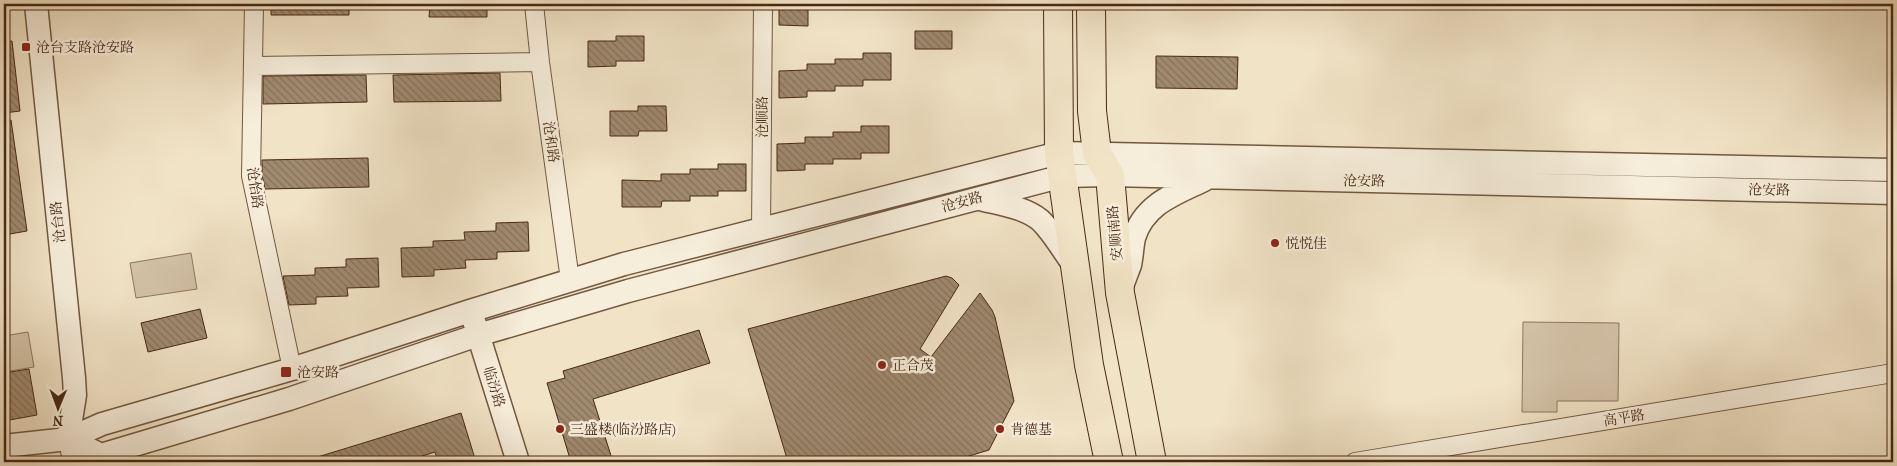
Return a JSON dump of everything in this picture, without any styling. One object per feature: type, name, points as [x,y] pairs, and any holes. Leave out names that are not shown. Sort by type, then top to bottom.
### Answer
[{"type":"main road","points":[[1058,4],[1061,164],[1089,365],[1109,462]]},
{"type":"main road","name":"安顺南路","points":[[1091,4],[1092,111],[1103,164],[1120,293],[1152,462]]},
{"type":"street","name":"沧台路","points":[[36,4],[74,378],[75,395],[68,439]]},
{"type":"street","name":"沧怡路","points":[[254,4],[251,176],[292,369]]},
{"type":"street","name":"沧和路","points":[[534,4],[540,62],[570,280]]},
{"type":"street","name":"沧顺路","points":[[761,230],[763,4]]},
{"type":"street","points":[[253,66],[540,62]]},
{"type":"street","name":"沧安路","points":[[68,439],[101,455],[289,399],[478,335],[628,291],[977,198],[1061,164]]},
{"type":"street","name":"沧安路","points":[[4,446],[68,439],[102,424],[292,369],[470,311],[624,264],[761,230],[1061,164],[1103,164],[1210,178],[1893,192]]},
{"type":"street","points":[[1103,164],[1893,170]]},
{"type":"street","points":[[1120,293],[1130,265],[1134,238],[1148,212],[1164,199],[1210,178]]},
{"type":"street","points":[[977,198],[1018,208],[1033,216],[1045,226],[1074,265]]},
{"type":"street","name":"临汾路","points":[[470,311],[518,462]]},
{"type":"street","name":"高平路","points":[[1355,462],[1893,373]]},
{"type":"street","points":[[68,439],[72,462]]},
{"type":"shaded area","points":[[191,253],[197,289],[136,298],[130,263]]},
{"type":"shaded area","points":[[1523,322],[1619,323],[1618,401],[1557,401],[1557,412],[1522,412]]},
{"type":"shaded area","points":[[28,332],[34,367],[4,372],[4,336]]},
{"type":"building","points":[[271,4],[349,4],[349,15],[271,15]]},
{"type":"building","points":[[430,4],[487,4],[487,17],[429,17]]},
{"type":"building","points":[[779,4],[808,4],[808,26],[779,25]]},
{"type":"building","points":[[915,31],[952,31],[952,49],[915,49]]},
{"type":"building","points":[[616,36],[644,36],[644,61],[616,61],[616,66],[588,67],[588,41],[616,41]]},
{"type":"building","points":[[12,41],[20,111],[4,113],[4,42]]},
{"type":"building","points":[[863,53],[891,53],[891,80],[863,80],[863,86],[835,86],[835,91],[807,91],[807,97],[779,98],[779,71],[807,70],[807,64],[835,64],[835,59],[863,59]]},
{"type":"building","points":[[1156,56],[1238,57],[1237,89],[1156,88]]},
{"type":"building","points":[[500,73],[501,101],[394,102],[393,75]]},
{"type":"building","points":[[366,75],[367,102],[263,104],[263,76]]},
{"type":"building","points":[[638,106],[666,106],[667,131],[639,131],[638,136],[610,136],[610,111],[638,111]]},
{"type":"building","points":[[11,120],[27,231],[4,235],[4,121]]},
{"type":"building","points":[[861,126],[889,126],[889,153],[861,153],[861,159],[833,159],[833,164],[805,164],[805,170],[777,171],[777,144],[805,143],[805,137],[833,137],[833,132],[861,132]]},
{"type":"building","points":[[368,158],[369,187],[265,189],[262,175],[262,160]]},
{"type":"building","points":[[718,164],[746,164],[746,191],[718,191],[718,196],[690,196],[690,201],[662,201],[661,207],[622,207],[622,180],[661,181],[661,174],[690,174],[690,169],[718,169]]},
{"type":"building","points":[[528,222],[529,251],[497,252],[497,259],[465,260],[466,268],[434,270],[434,276],[402,277],[401,248],[433,247],[433,241],[465,240],[464,232],[496,231],[496,223]]},
{"type":"building","points":[[378,258],[379,287],[347,288],[348,296],[316,297],[316,304],[289,305],[283,276],[315,275],[315,268],[346,267],[346,259]]},
{"type":"building","name":"正合茂","points":[[946,276],[952,278],[959,285],[920,349],[931,357],[980,293],[995,317],[1014,401],[989,450],[949,462],[788,462],[748,329]]},
{"type":"building","points":[[200,309],[207,338],[148,352],[141,323]]},
{"type":"building","points":[[699,330],[710,363],[593,399],[613,462],[571,462],[547,383],[565,378],[563,371]]},
{"type":"building","points":[[29,369],[37,415],[4,421],[4,373]]},
{"type":"building","points":[[461,413],[476,462],[438,462],[435,452],[403,462],[311,462],[311,459]]},
{"type":"place","name":"沧台支路沧安路","points":[[26,47]]},
{"type":"place","name":"悦悦佳","points":[[1275,243]]},
{"type":"place","name":"正合茂","points":[[882,365]]},
{"type":"place","name":"沧安路","points":[[286,372]]},
{"type":"place","name":"三盛楼(临汾路店)","points":[[560,429]]},
{"type":"place","name":"肯德基","points":[[1000,429]]}]
